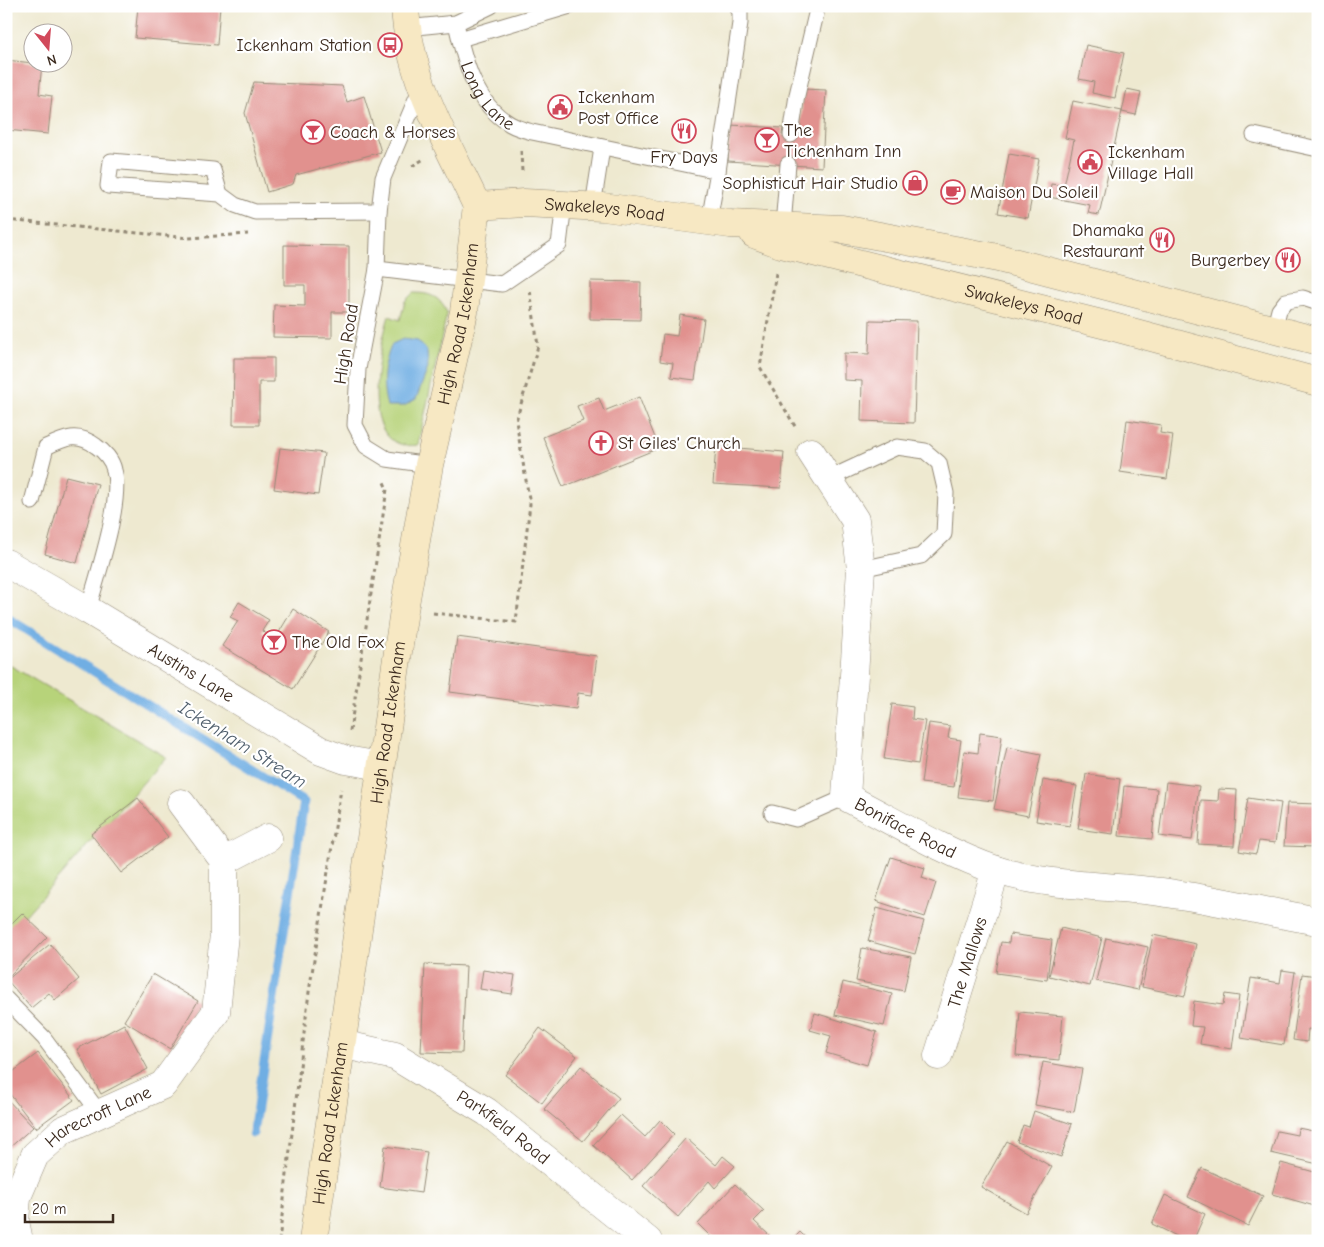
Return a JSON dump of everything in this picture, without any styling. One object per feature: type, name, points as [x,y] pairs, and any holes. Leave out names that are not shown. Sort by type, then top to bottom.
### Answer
[{"type":"main road","points":[[405,17],[412,60],[421,87],[477,206]]},
{"type":"main road","name":"Swakeleys Road","points":[[477,206],[524,203],[593,206],[719,223],[782,235],[1318,382]]},
{"type":"main road","name":"High Road Ickenham","points":[[313,1241],[404,610],[429,464],[470,281],[477,206]]},
{"type":"main road","name":"Swakeleys Road","points":[[782,235],[842,229],[998,258],[1318,341]]},
{"type":"street","name":"Boniface Road","points":[[811,452],[855,520],[861,569],[846,797],[958,855],[996,870],[1034,879],[1079,886],[1184,895],[1318,922]]},
{"type":"street","name":"Austins Lane","points":[[6,563],[88,610],[320,751],[346,760],[381,766]]},
{"type":"street","points":[[181,803],[224,861],[268,838]]},
{"type":"street","name":"Harecroft Lane","points":[[19,1241],[15,1221],[17,1197],[35,1155],[63,1130],[101,1115],[163,1086],[216,1012],[224,934],[224,861]]},
{"type":"street","name":"The Mallows","points":[[938,1056],[996,870]]},
{"type":"street","name":"Parkfield Road","points":[[341,1044],[395,1056],[487,1112],[648,1241]]},
{"type":"lane","points":[[405,17],[456,23],[491,6]]},
{"type":"lane","points":[[460,39],[570,6]]},
{"type":"lane","points":[[719,223],[718,171],[740,23],[740,11],[736,6]]},
{"type":"lane","points":[[791,135],[797,95],[816,14]]},
{"type":"lane","name":"Long Lane","points":[[456,23],[472,80],[491,109],[504,119],[532,132],[718,171]]},
{"type":"lane","name":"High Road","points":[[366,446],[355,425],[358,369],[377,269],[379,211],[383,178],[421,87]]},
{"type":"lane","points":[[1254,135],[1318,150]]},
{"type":"lane","points":[[593,206],[602,148]]},
{"type":"lane","points":[[220,194],[213,170],[111,161],[108,186],[220,194],[235,205],[255,212],[379,211]]},
{"type":"lane","points":[[782,235],[788,164]]},
{"type":"lane","points":[[377,269],[502,284],[559,245],[564,204]]},
{"type":"lane","points":[[1274,330],[1279,310],[1286,301],[1297,298],[1318,302]]},
{"type":"lane","points":[[32,502],[46,447],[68,437],[89,440],[104,452],[114,469],[116,489],[113,511],[88,610]]},
{"type":"lane","points":[[366,446],[387,459],[429,464]]},
{"type":"lane","points":[[828,479],[897,447],[926,451],[938,463],[946,493],[944,534],[921,556],[861,569]]},
{"type":"lane","points":[[772,813],[796,819],[846,797]]},
{"type":"lane","points":[[6,999],[44,1038],[101,1115]]},
{"type":"path","points":[[408,168],[427,157]]},
{"type":"path","points":[[6,220],[190,238],[247,234],[255,212]]},
{"type":"path","points":[[782,235],[760,367],[811,452]]},
{"type":"path","points":[[404,610],[516,622],[530,504],[516,421],[538,346],[527,267]]},
{"type":"path","points":[[351,726],[387,489],[366,446]]},
{"type":"path","points":[[279,1241],[309,992],[340,793]]},
{"type":"green space","points":[[413,293],[429,295],[438,299],[447,313],[418,445],[398,443],[385,433],[379,417],[376,396],[380,351],[389,316],[400,320],[405,301]]},
{"type":"green space","points":[[6,663],[166,757],[6,937]]},
{"type":"water","points":[[403,339],[418,341],[427,351],[428,368],[416,399],[404,406],[387,406],[384,375],[387,359],[392,344]]},
{"type":"building","points":[[138,6],[220,6],[217,45],[135,38]]},
{"type":"building","points":[[1086,45],[1124,53],[1115,98],[1092,93],[1094,82],[1079,79]]},
{"type":"building","points":[[6,60],[22,62],[22,72],[41,72],[39,94],[52,96],[48,134],[6,130]]},
{"type":"building","name":"Coach & Horses","points":[[254,82],[342,86],[347,102],[364,96],[381,152],[296,175],[293,184],[267,192],[245,113]]},
{"type":"building","points":[[803,89],[826,90],[822,167],[728,161],[730,125],[783,128],[782,135],[800,136]]},
{"type":"building","points":[[1127,89],[1141,92],[1136,115],[1122,112]]},
{"type":"building","name":"Ickenham Village Hall","points":[[1073,101],[1122,111],[1099,215],[1088,213],[1090,205],[1049,197],[1051,184],[1064,186],[1074,140],[1065,138]]},
{"type":"building","points":[[1009,154],[1039,159],[1028,218],[998,213]]},
{"type":"building","points":[[284,245],[349,246],[349,312],[332,312],[332,338],[273,337],[274,305],[305,306],[305,285],[284,285]]},
{"type":"building","points":[[590,281],[641,282],[640,320],[590,319]]},
{"type":"building","points":[[680,315],[704,319],[695,380],[671,377],[673,363],[660,361],[663,334],[677,336]]},
{"type":"building","points":[[870,320],[917,321],[914,423],[861,421],[862,381],[844,380],[844,353],[869,354]]},
{"type":"building","points":[[234,358],[274,358],[274,382],[259,382],[259,425],[233,425]]},
{"type":"building","name":"St Giles' Church","points":[[639,397],[659,448],[563,487],[543,437],[583,421],[577,406],[599,398],[604,411]]},
{"type":"building","points":[[1127,420],[1161,425],[1160,433],[1173,435],[1167,479],[1120,472]]},
{"type":"building","points":[[716,446],[784,452],[781,488],[713,484]]},
{"type":"building","points":[[280,448],[324,453],[318,495],[274,489]]},
{"type":"building","points":[[66,476],[98,484],[77,563],[45,554]]},
{"type":"building","name":"The Old Fox","points":[[239,602],[269,620],[262,631],[275,639],[293,609],[329,632],[293,689],[222,646],[238,621],[230,617]]},
{"type":"building","points":[[457,637],[597,656],[592,695],[578,693],[576,709],[450,692]]},
{"type":"building","points":[[892,704],[913,707],[912,719],[925,721],[918,764],[884,759]]},
{"type":"building","points":[[929,723],[950,726],[948,738],[961,740],[954,787],[921,783]]},
{"type":"building","points":[[980,733],[1002,736],[993,801],[958,797],[964,751],[978,753]]},
{"type":"building","points":[[1007,747],[1041,754],[1028,816],[994,809]]},
{"type":"building","points":[[1086,774],[1120,779],[1113,834],[1078,829]]},
{"type":"building","points":[[1043,780],[1077,786],[1070,826],[1036,821]]},
{"type":"building","points":[[1166,782],[1199,786],[1192,840],[1159,836]]},
{"type":"building","points":[[1124,786],[1157,789],[1152,839],[1119,836]]},
{"type":"building","points":[[1219,789],[1237,790],[1234,846],[1198,844],[1201,800],[1218,801]]},
{"type":"building","points":[[138,798],[168,837],[121,873],[91,834]]},
{"type":"building","points":[[1248,798],[1281,803],[1275,843],[1259,841],[1256,854],[1239,851]]},
{"type":"building","points":[[1287,803],[1318,804],[1316,847],[1284,846]]},
{"type":"building","points":[[891,857],[925,868],[922,878],[936,883],[925,917],[876,901]]},
{"type":"building","points":[[877,908],[924,921],[915,954],[868,941]]},
{"type":"building","points":[[22,913],[47,937],[6,979],[6,929]]},
{"type":"building","points":[[1061,928],[1102,938],[1090,986],[1049,976]]},
{"type":"building","points":[[1010,934],[1052,940],[1047,980],[996,973],[1001,942],[1009,943]]},
{"type":"building","points":[[1153,935],[1196,944],[1185,996],[1142,987]]},
{"type":"building","points":[[1106,938],[1148,947],[1138,990],[1096,981]]},
{"type":"building","points":[[50,944],[79,979],[55,1000],[49,993],[31,1008],[7,980]]},
{"type":"building","points":[[862,948],[911,957],[904,991],[856,981]]},
{"type":"building","points":[[425,964],[466,966],[462,1053],[421,1052]]},
{"type":"building","points":[[483,970],[515,975],[512,994],[480,989]]},
{"type":"building","points":[[1282,970],[1295,972],[1284,1045],[1241,1038],[1251,978],[1280,983]]},
{"type":"building","points":[[153,974],[198,1001],[170,1049],[124,1021]]},
{"type":"building","points":[[1302,974],[1317,976],[1315,988],[1318,988],[1318,1030],[1308,1029],[1307,1042],[1293,1040]]},
{"type":"building","points":[[843,982],[892,994],[884,1026],[835,1015]]},
{"type":"building","points":[[1225,994],[1239,996],[1232,1049],[1200,1044],[1203,1027],[1191,1026],[1194,1001],[1223,1005]]},
{"type":"building","points":[[1020,1012],[1063,1016],[1059,1060],[1016,1056]]},
{"type":"building","points":[[815,1013],[877,1032],[867,1065],[826,1053],[831,1036],[810,1030]]},
{"type":"building","points":[[124,1024],[148,1069],[101,1094],[77,1049]]},
{"type":"building","points":[[540,1028],[577,1056],[542,1103],[505,1075]]},
{"type":"building","points":[[38,1053],[74,1100],[36,1128],[6,1089],[6,1077]]},
{"type":"building","points":[[1043,1062],[1082,1069],[1074,1112],[1035,1105]]},
{"type":"building","points":[[581,1066],[619,1098],[583,1141],[544,1109]]},
{"type":"building","points":[[6,1098],[33,1127],[8,1149],[6,1147]]},
{"type":"building","points":[[1034,1111],[1072,1124],[1061,1157],[1017,1142],[1023,1125],[1029,1127]]},
{"type":"building","points":[[621,1115],[645,1137],[660,1120],[674,1134],[632,1180],[593,1145]]},
{"type":"building","points":[[1298,1128],[1318,1132],[1318,1164],[1271,1153],[1277,1131],[1297,1135]]},
{"type":"building","points":[[686,1138],[716,1165],[723,1156],[735,1166],[715,1188],[709,1181],[678,1217],[643,1186]]},
{"type":"building","points":[[1007,1141],[1052,1167],[1026,1213],[981,1187]]},
{"type":"building","points":[[385,1146],[427,1152],[421,1193],[380,1187]]},
{"type":"building","points":[[1281,1163],[1318,1173],[1318,1207],[1272,1194]]},
{"type":"building","points":[[1202,1168],[1263,1196],[1248,1226],[1188,1197]]},
{"type":"building","points":[[735,1184],[764,1211],[754,1221],[770,1236],[766,1241],[715,1241],[698,1224]]},
{"type":"building","points":[[1165,1195],[1205,1214],[1193,1241],[1187,1241],[1152,1224]]},
{"type":"building","points":[[800,1232],[809,1241],[791,1241]]},
{"type":"waterway","name":"Ickenham Stream","points":[[6,617],[304,802],[253,1133]]},
{"type":"place","name":"Ickenham Station","points":[[390,45]]},
{"type":"place","name":"Ickenham Post Office","points":[[560,107]]},
{"type":"place","name":"Fry Days","points":[[684,131]]},
{"type":"place","name":"Coach & Horses","points":[[313,132]]},
{"type":"place","name":"The Tichenham Inn","points":[[767,140]]},
{"type":"place","name":"Ickenham Village Hall","points":[[1090,162]]},
{"type":"place","name":"Sophisticut Hair Studio","points":[[915,183]]},
{"type":"place","name":"Maison Du Soleil","points":[[953,192]]},
{"type":"place","name":"Dhamaka Restaurant","points":[[1162,240]]},
{"type":"place","name":"Burgerbey","points":[[1288,260]]},
{"type":"place","name":"St Giles' Church","points":[[601,443]]},
{"type":"place","name":"The Old Fox","points":[[274,642]]}]
